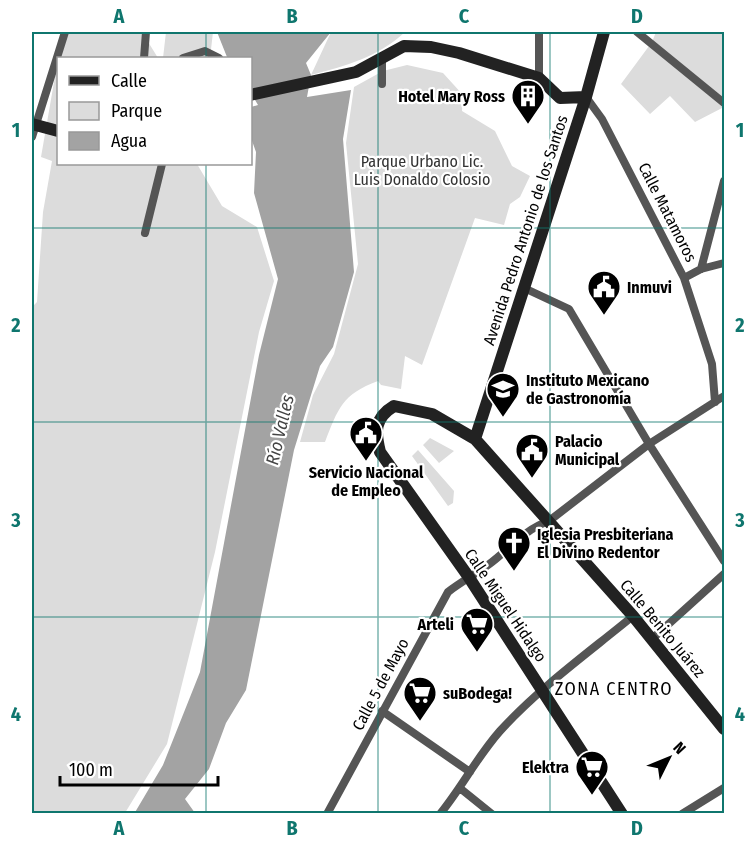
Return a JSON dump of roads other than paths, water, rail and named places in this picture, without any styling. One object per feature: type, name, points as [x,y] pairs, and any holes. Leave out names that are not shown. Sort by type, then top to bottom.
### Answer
[{"type":"street","points":[[57,131],[33,129],[65,32]]},
{"type":"street","points":[[144,57],[146,32]]},
{"type":"street","points":[[539,32],[540,78]]},
{"type":"street","name":"Avenida Pedro Antonio de los Santos","points":[[475,439],[586,97],[604,32]]},
{"type":"street","points":[[637,32],[724,103]]},
{"type":"street","points":[[252,95],[356,72],[382,60],[404,46],[431,47],[540,78],[560,98],[586,97]]},
{"type":"street","points":[[186,57],[205,51],[217,57]]},
{"type":"street","points":[[382,60],[382,84]]},
{"type":"street","name":"Calle Matamoros","points":[[586,97],[602,119],[684,278],[712,364],[715,402]]},
{"type":"street","points":[[145,232],[162,165]]},
{"type":"street","points":[[701,269],[724,181]]},
{"type":"street","points":[[684,278],[701,269],[724,263]]},
{"type":"street","points":[[524,288],[569,309],[649,444],[724,561]]},
{"type":"street","name":"Calle 5 de Mayo","points":[[327,813],[448,592],[468,576],[487,566],[532,527],[549,521],[649,444],[724,396]]},
{"type":"street","name":"Calle Benito Juárez","points":[[382,413],[394,406],[423,411],[455,425],[475,439],[633,616],[724,729]]},
{"type":"street","name":"Calle Miguel Hidalgo","points":[[382,413],[375,432],[380,452],[468,576],[622,813]]},
{"type":"street","points":[[652,639],[724,574]]},
{"type":"street","points":[[441,813],[461,789],[470,772],[500,732],[543,690],[633,616]]},
{"type":"street","points":[[382,711],[470,772]]},
{"type":"street","points":[[682,813],[724,788]]},
{"type":"street","points":[[461,789],[492,813]]},
{"type":"water","name":"Río Valles","points":[[217,32],[331,32],[306,63],[311,75],[307,97],[351,90],[343,139],[354,272],[333,347],[320,366],[294,450],[246,690],[226,723],[209,769],[185,799],[195,813],[134,814],[163,765],[200,672],[259,355],[278,279],[254,193],[256,152],[252,141],[252,107],[258,105],[252,95],[252,57],[227,57]]},
{"type":"place","name":"Hotel Mary Ross","points":[[528,125]]},
{"type":"place","name":"Inmuvi","points":[[604,316]]},
{"type":"place","name":"Instituto Mexicano de Gastronomía","points":[[503,418]]},
{"type":"place","name":"Servicio Nacional de Empleo","points":[[366,462]]},
{"type":"place","name":"Palacio Municipal","points":[[532,479]]},
{"type":"place","name":"Iglesia Presbiteriana El Divino Redentor","points":[[514,572]]},
{"type":"place","name":"Arteli","points":[[477,653]]},
{"type":"place","name":"suBodega!","points":[[420,722]]},
{"type":"place","name":"Elektra","points":[[592,796]]},
{"type":"district","name":"ZONA CENTRO","points":[[614,689]]},
{"type":"park label","name":"Parque Urbano Lic. Luis Donaldo Colosio","points":[[422,170]]}]
